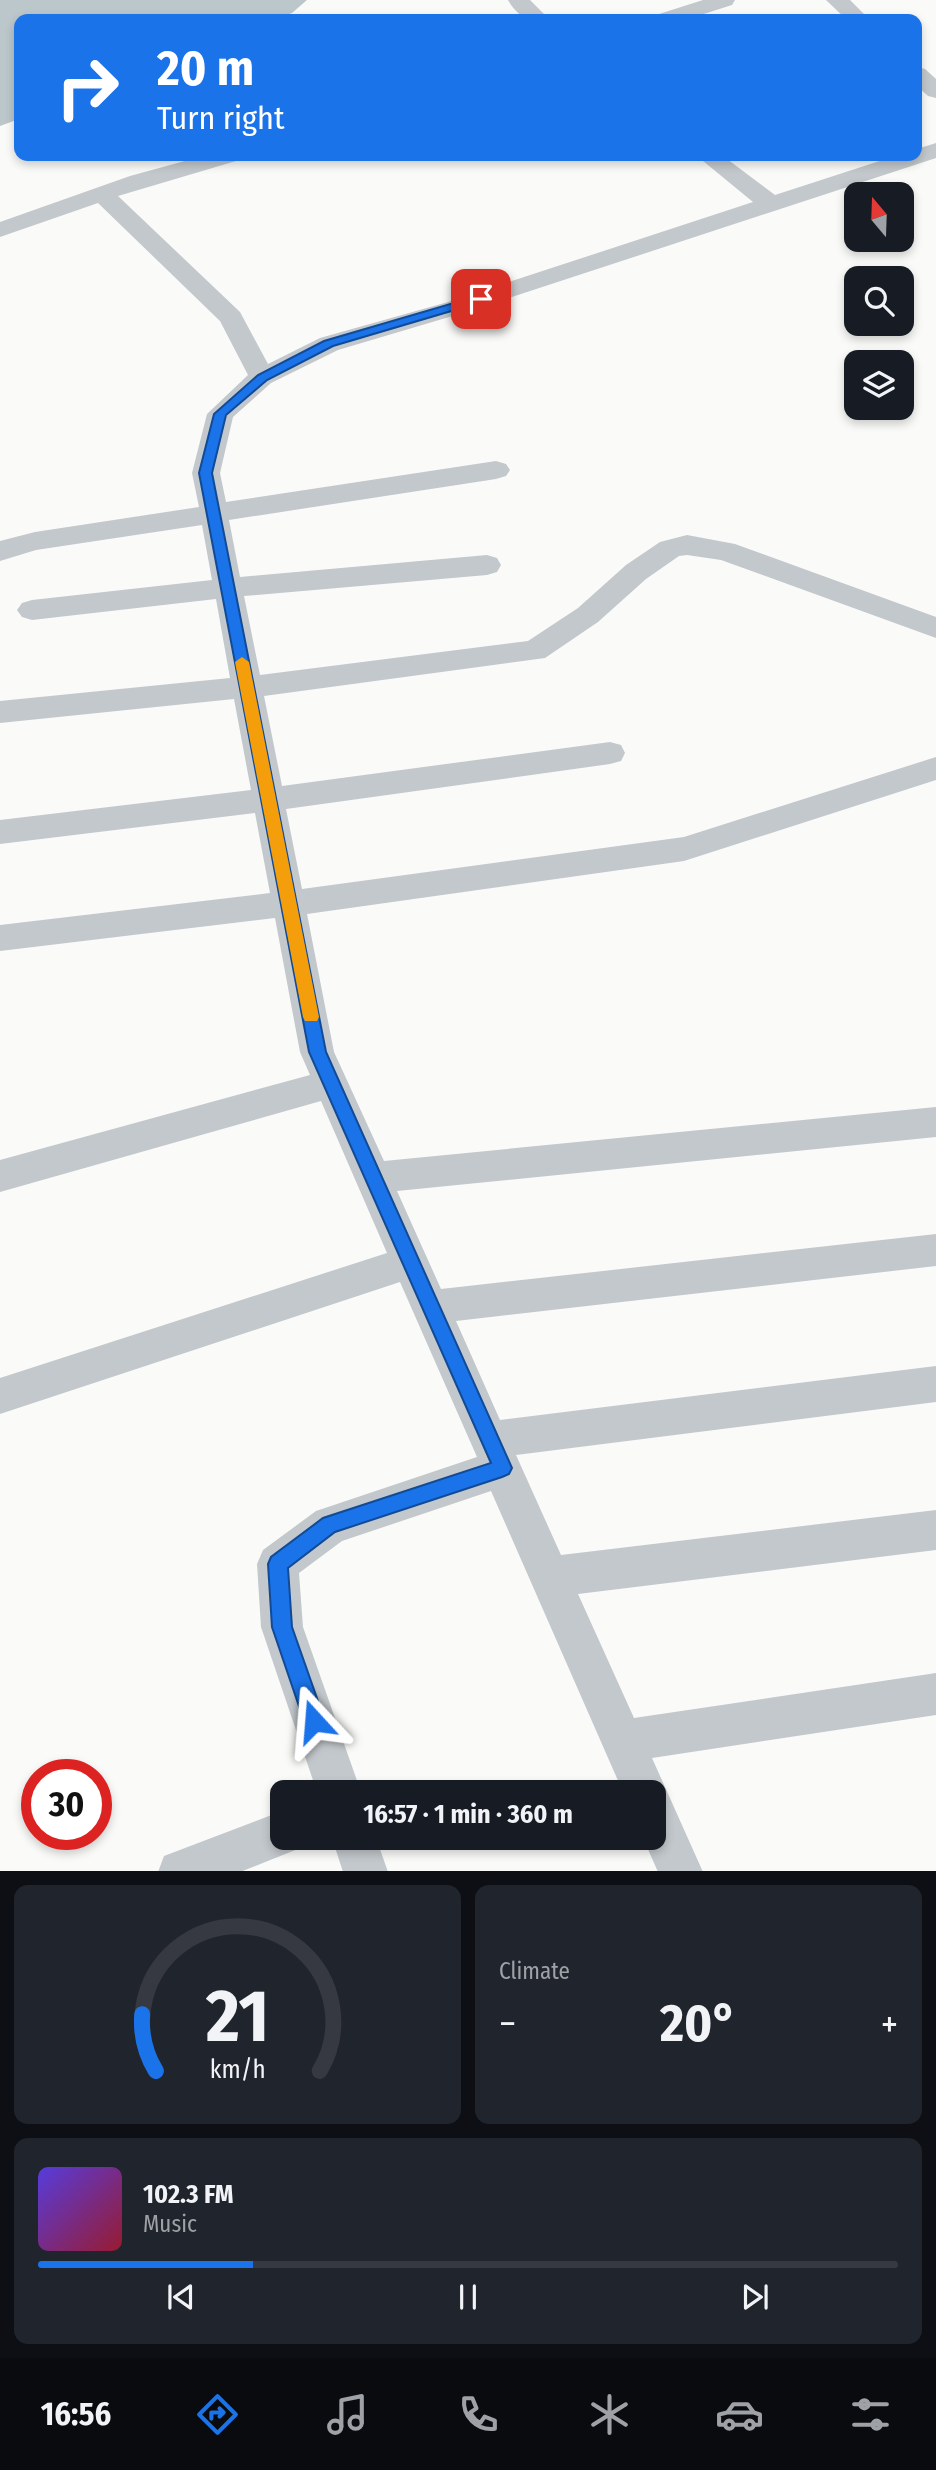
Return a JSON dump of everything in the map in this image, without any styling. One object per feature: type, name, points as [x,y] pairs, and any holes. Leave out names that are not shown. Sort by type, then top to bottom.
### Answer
[{"type":"street","points":[[519,0],[532,14]]},
{"type":"street","points":[[682,14],[724,0]]},
{"type":"street","points":[[837,0],[852,14]]},
{"type":"street","points":[[922,78],[936,91]]},
{"type":"street","points":[[0,230],[102,194],[212,161]]},
{"type":"street","points":[[715,161],[771,204]]},
{"type":"street","points":[[641,1780],[317,1052],[206,473],[220,414],[262,377],[328,344],[457,307],[902,161]]},
{"type":"street","points":[[102,194],[231,317],[262,377]]},
{"type":"street","points":[[0,551],[35,541],[214,516],[496,470]]},
{"type":"street","points":[[0,712],[247,687],[535,651],[588,615],[636,572],[670,549],[687,545],[725,551],[936,628]]},
{"type":"street","points":[[32,610],[228,588],[487,565]]},
{"type":"street","points":[[0,832],[269,800],[610,753]]},
{"type":"street","points":[[0,938],[289,904],[684,849],[936,768]]},
{"type":"street","points":[[0,1176],[332,1083]]},
{"type":"street","points":[[374,1178],[936,1122]]},
{"type":"street","points":[[431,1307],[936,1250]]},
{"type":"street","points":[[0,1396],[411,1262]]},
{"type":"street","points":[[335,1780],[282,1627],[278,1564],[330,1525],[496,1454],[936,1384]]},
{"type":"street","points":[[550,1577],[936,1530]]},
{"type":"street","points":[[623,1741],[936,1694]]},
{"type":"street","points":[[180,1871],[270,1837]]},
{"type":"street","points":[[666,1837],[681,1871]]},
{"type":"street","points":[[358,1850],[366,1871]]},
{"type":"shaded area","points":[[0,0],[307,0],[289,14],[14,14],[14,121],[0,126]]},
{"type":"slow traffic","points":[[242,662],[311,1017]]},
{"type":"route","points":[[314,1721],[282,1627],[278,1564],[330,1525],[502,1468],[317,1052],[206,473],[220,414],[262,377],[328,344],[481,299]]}]
